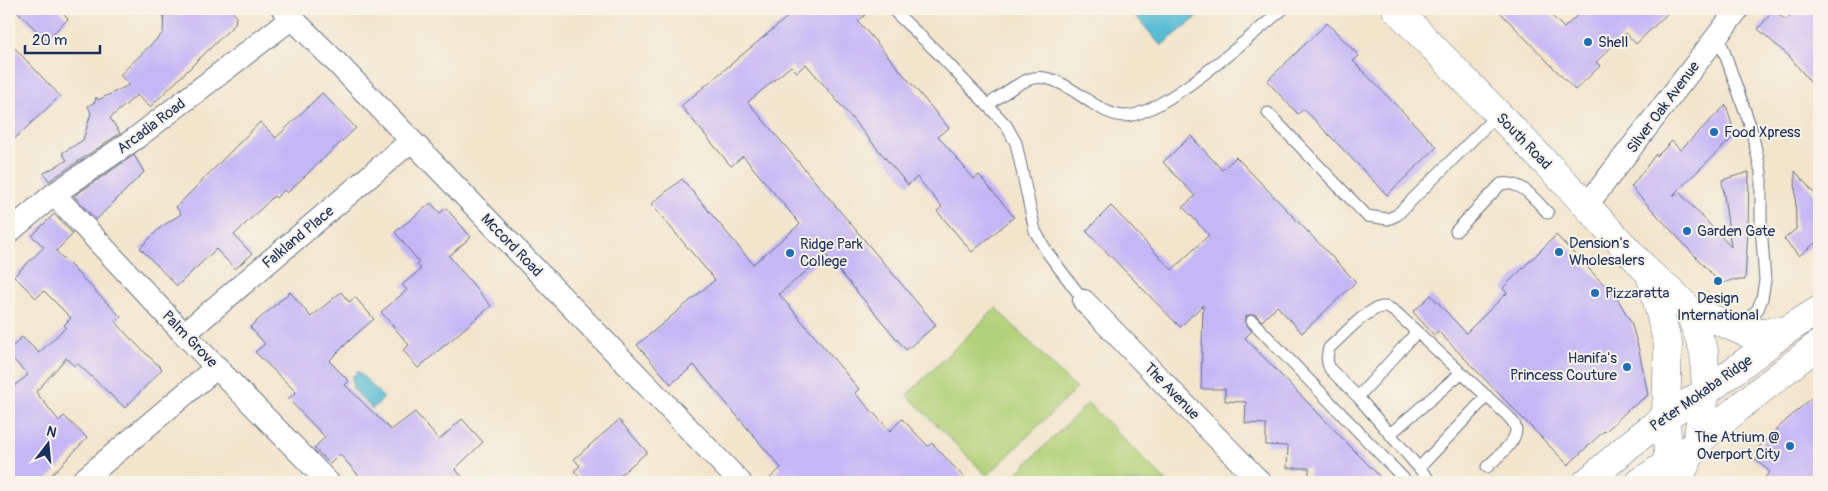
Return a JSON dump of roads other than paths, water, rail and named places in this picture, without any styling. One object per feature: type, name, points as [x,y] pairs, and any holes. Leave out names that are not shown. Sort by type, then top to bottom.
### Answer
[{"type":"main road","name":"South Road","points":[[1402,11],[1498,114],[1587,205],[1650,274],[1688,308],[1704,351],[1706,392],[1696,444]]},
{"type":"main road","name":"South Road","points":[[1650,274],[1668,344],[1666,416],[1671,476]]},
{"type":"main road","points":[[1688,308],[1733,328],[1754,334],[1787,330]]},
{"type":"main road","name":"Peter Mokaba Ridge","points":[[1587,482],[1666,416],[1706,392],[1787,330],[1819,310]]},
{"type":"main road","points":[[1640,482],[1671,476],[1696,444],[1819,344]]},
{"type":"street","name":"Silver Oak Avenue","points":[[1587,205],[1738,9]]},
{"type":"street","name":"Mccord Road","points":[[287,14],[335,61],[740,482]]},
{"type":"street","name":"Arcadia Road","points":[[9,232],[54,194],[136,138],[287,14]]},
{"type":"street","name":"Falkland Place","points":[[184,334],[412,141]]},
{"type":"street","name":"Palm Grove","points":[[54,194],[184,334],[328,482]]},
{"type":"street","name":"The Avenue","points":[[1084,301],[1260,482]]},
{"type":"street","points":[[81,482],[217,367]]},
{"type":"lane","points":[[892,9],[1006,125],[1016,143],[1035,231],[1047,252],[1084,301]]},
{"type":"lane","points":[[988,105],[1017,85],[1031,78],[1043,78],[1055,81],[1071,89],[1107,112],[1124,116],[1140,114],[1180,91],[1283,9]]},
{"type":"lane","points":[[1718,34],[1751,128],[1761,172],[1761,226],[1765,281],[1762,298],[1758,309],[1733,328]]},
{"type":"lane","points":[[1268,113],[1367,216],[1388,219],[1397,215],[1498,114]]},
{"type":"lane","points":[[1456,231],[1501,184],[1517,184],[1548,213]]},
{"type":"lane","points":[[1431,482],[1358,397],[1330,369],[1326,357],[1329,348],[1369,312],[1383,307],[1393,310],[1508,416],[1516,426],[1516,435],[1504,450],[1486,467]]},
{"type":"lane","points":[[1252,321],[1407,482]]},
{"type":"lane","points":[[1358,397],[1417,332]]},
{"type":"lane","points":[[1390,434],[1460,372]]},
{"type":"lane","points":[[1419,468],[1486,396]]},
{"type":"water","points":[[1130,9],[1207,9],[1161,46]]},
{"type":"water","points":[[358,371],[384,398],[372,409],[353,389],[352,377]]},
{"type":"place","name":"Shell","points":[[1588,42]]},
{"type":"place","name":"Food Xpress","points":[[1714,132]]},
{"type":"place","name":"Garden Gate","points":[[1687,231]]},
{"type":"place","name":"Dension's Wholesalers","points":[[1559,252]]},
{"type":"place","name":"Ridge Park College","points":[[790,253]]},
{"type":"place","name":"Design International","points":[[1718,281]]},
{"type":"place","name":"Pizzaratta","points":[[1595,293]]},
{"type":"place","name":"Hanifa's Princess Couture","points":[[1627,367]]},
{"type":"place","name":"The Atrium @ Overport City","points":[[1790,446]]}]
